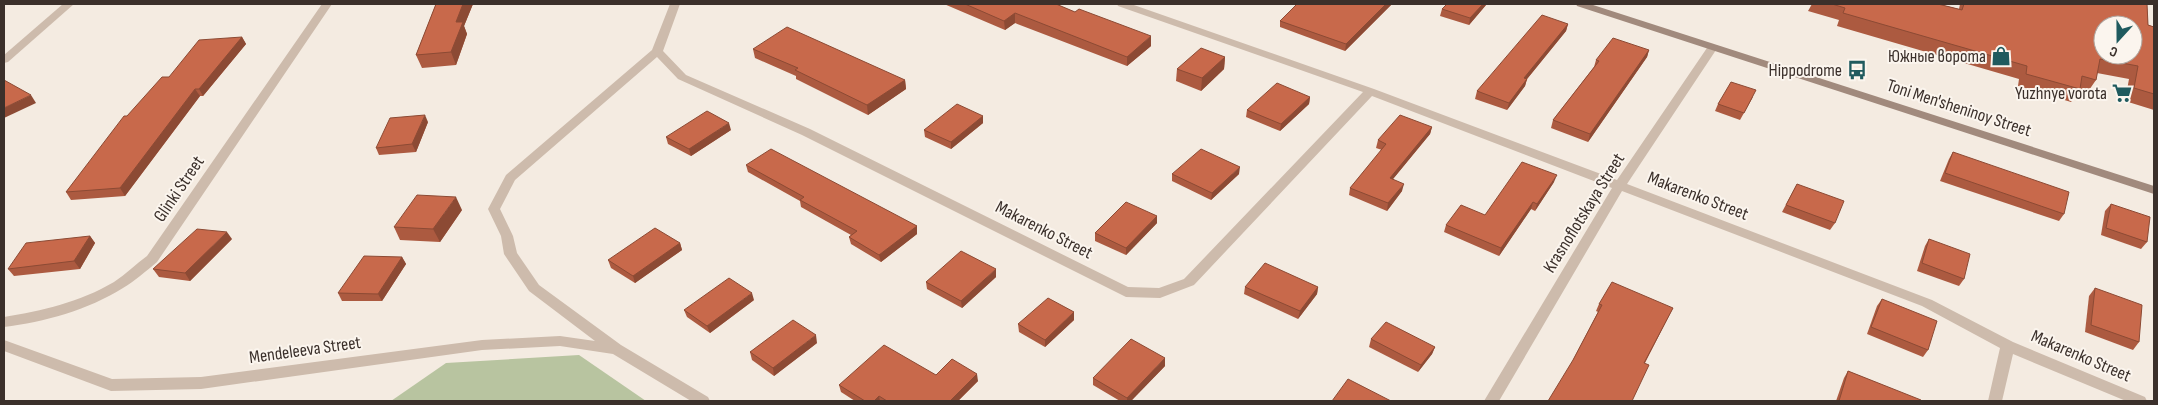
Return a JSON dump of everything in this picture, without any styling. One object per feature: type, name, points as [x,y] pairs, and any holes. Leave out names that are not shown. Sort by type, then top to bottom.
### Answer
[{"type":"main road","name":"Toni Men'sheninoy Street","points":[[1581,4],[2154,190]]},
{"type":"street","points":[[4,60],[69,4]]},
{"type":"street","name":"Glinki Street","points":[[4,322],[70,308],[116,287],[152,259],[327,4]]},
{"type":"street","points":[[656,51],[675,4]]},
{"type":"street","name":"Makarenko Street","points":[[1122,4],[1370,90],[1927,303],[2008,346],[2140,401]]},
{"type":"street","name":"Krasnoflotskaya Street","points":[[1490,401],[1619,186],[1713,47]]},
{"type":"street","name":"Makarenko Street","points":[[656,51],[682,77],[806,132],[1126,292],[1160,293],[1189,282],[1370,90]]},
{"type":"street","name":"Mendeleeva Street","points":[[656,51],[510,178],[494,209],[507,236],[511,254],[534,288],[616,349],[703,401]]},
{"type":"street","name":"Mendeleeva Street","points":[[4,345],[110,385],[201,384],[482,345],[560,341],[616,349]]},
{"type":"street","name":"Makarenko Street","points":[[1995,401],[2008,346]]},
{"type":"green space","points":[[579,355],[646,401],[391,401],[446,363]]},
{"type":"building","points":[[436,4],[463,4],[456,22],[463,22],[451,52],[416,55]]},
{"type":"building","points":[[965,4],[1056,4],[1075,12],[1079,9],[1151,36],[1127,57],[1015,13],[1004,21]]},
{"type":"building","points":[[1297,4],[1386,4],[1346,44],[1280,21]]},
{"type":"building","points":[[1447,4],[1483,4],[1470,18],[1442,9]]},
{"type":"building","points":[[1832,4],[1938,4],[1962,10],[1964,4],[2147,4],[2148,25],[2154,27],[2154,94],[2134,88],[2138,66],[2133,65],[2143,65],[2143,15],[2093,15],[2093,65],[2099,65],[2096,80],[2082,76],[2080,89],[2026,74],[2027,66],[1843,13],[1845,8]]},
{"type":"building","points":[[1542,15],[1568,24],[1524,78],[1527,79],[1509,103],[1477,91]]},
{"type":"building","points":[[787,27],[905,80],[867,105],[795,70],[798,68],[753,49]]},
{"type":"building","points":[[242,37],[199,89],[195,89],[120,188],[66,192],[124,116],[127,116],[162,77],[169,77],[199,40]]},
{"type":"building","points":[[1613,38],[1649,50],[1590,134],[1553,120],[1599,61],[1596,60]]},
{"type":"building","points":[[1201,48],[1225,57],[1202,78],[1177,69]]},
{"type":"building","points":[[4,80],[31,95],[4,108]]},
{"type":"building","points":[[1731,82],[1756,90],[1744,113],[1718,104]]},
{"type":"building","points":[[1277,83],[1310,97],[1281,124],[1247,110]]},
{"type":"building","points":[[957,104],[983,116],[951,142],[924,130]]},
{"type":"building","points":[[707,111],[729,123],[689,149],[666,137]]},
{"type":"building","points":[[425,115],[412,144],[376,148],[390,118]]},
{"type":"building","points":[[1400,115],[1432,127],[1390,178],[1404,184],[1388,203],[1350,188],[1386,144],[1378,140]]},
{"type":"building","points":[[771,149],[917,226],[879,255],[849,237],[857,231],[800,200],[804,197],[746,165]]},
{"type":"building","points":[[1201,149],[1240,167],[1212,193],[1172,174]]},
{"type":"building","points":[[1953,152],[2069,192],[2064,214],[1945,173]]},
{"type":"building","points":[[1522,162],[1557,175],[1537,204],[1533,202],[1501,248],[1446,225],[1461,205],[1485,215]]},
{"type":"building","points":[[1797,184],[1844,201],[1835,223],[1786,205]]},
{"type":"building","points":[[417,195],[456,197],[433,229],[394,227]]},
{"type":"building","points":[[1126,202],[1157,216],[1126,248],[1095,233]]},
{"type":"building","points":[[2111,204],[2150,217],[2147,242],[2106,228]]},
{"type":"building","points":[[655,228],[680,243],[633,276],[608,260]]},
{"type":"building","points":[[197,229],[227,232],[185,273],[153,269]]},
{"type":"building","points":[[90,236],[74,261],[8,269],[26,243]]},
{"type":"building","points":[[1929,239],[1970,254],[1964,279],[1922,263]]},
{"type":"building","points":[[961,251],[996,269],[961,301],[926,282]]},
{"type":"building","points":[[364,256],[402,257],[378,294],[338,293]]},
{"type":"building","points":[[1265,263],[1318,287],[1300,311],[1245,287]]},
{"type":"building","points":[[729,278],[752,293],[707,326],[684,310]]},
{"type":"building","points":[[1612,282],[1673,308],[1644,363],[1649,365],[1632,401],[1548,401],[1573,360],[1602,305],[1599,304]]},
{"type":"building","points":[[2095,288],[2142,305],[2139,342],[2091,325]]},
{"type":"building","points":[[1048,298],[1074,312],[1045,340],[1018,324]]},
{"type":"building","points":[[1882,299],[1937,321],[1928,350],[1871,327]]},
{"type":"building","points":[[793,320],[816,335],[773,368],[750,352]]},
{"type":"building","points":[[1386,322],[1435,347],[1421,365],[1371,339]]},
{"type":"building","points":[[1131,339],[1165,358],[1127,398],[1093,378]]},
{"type":"building","points":[[884,345],[936,375],[952,359],[977,374],[950,401],[887,401],[879,396],[874,401],[865,401],[839,385]]},
{"type":"building","points":[[1848,371],[1921,400],[1921,401],[1839,401]]},
{"type":"building","points":[[1348,379],[1391,401],[1332,401]]},
{"type":"place","name":"Южные ворота","points":[[2001,56]]},
{"type":"place","name":"Hippodrome","points":[[1857,70]]},
{"type":"place","name":"Yuzhnye vorota","points":[[2122,93]]}]
